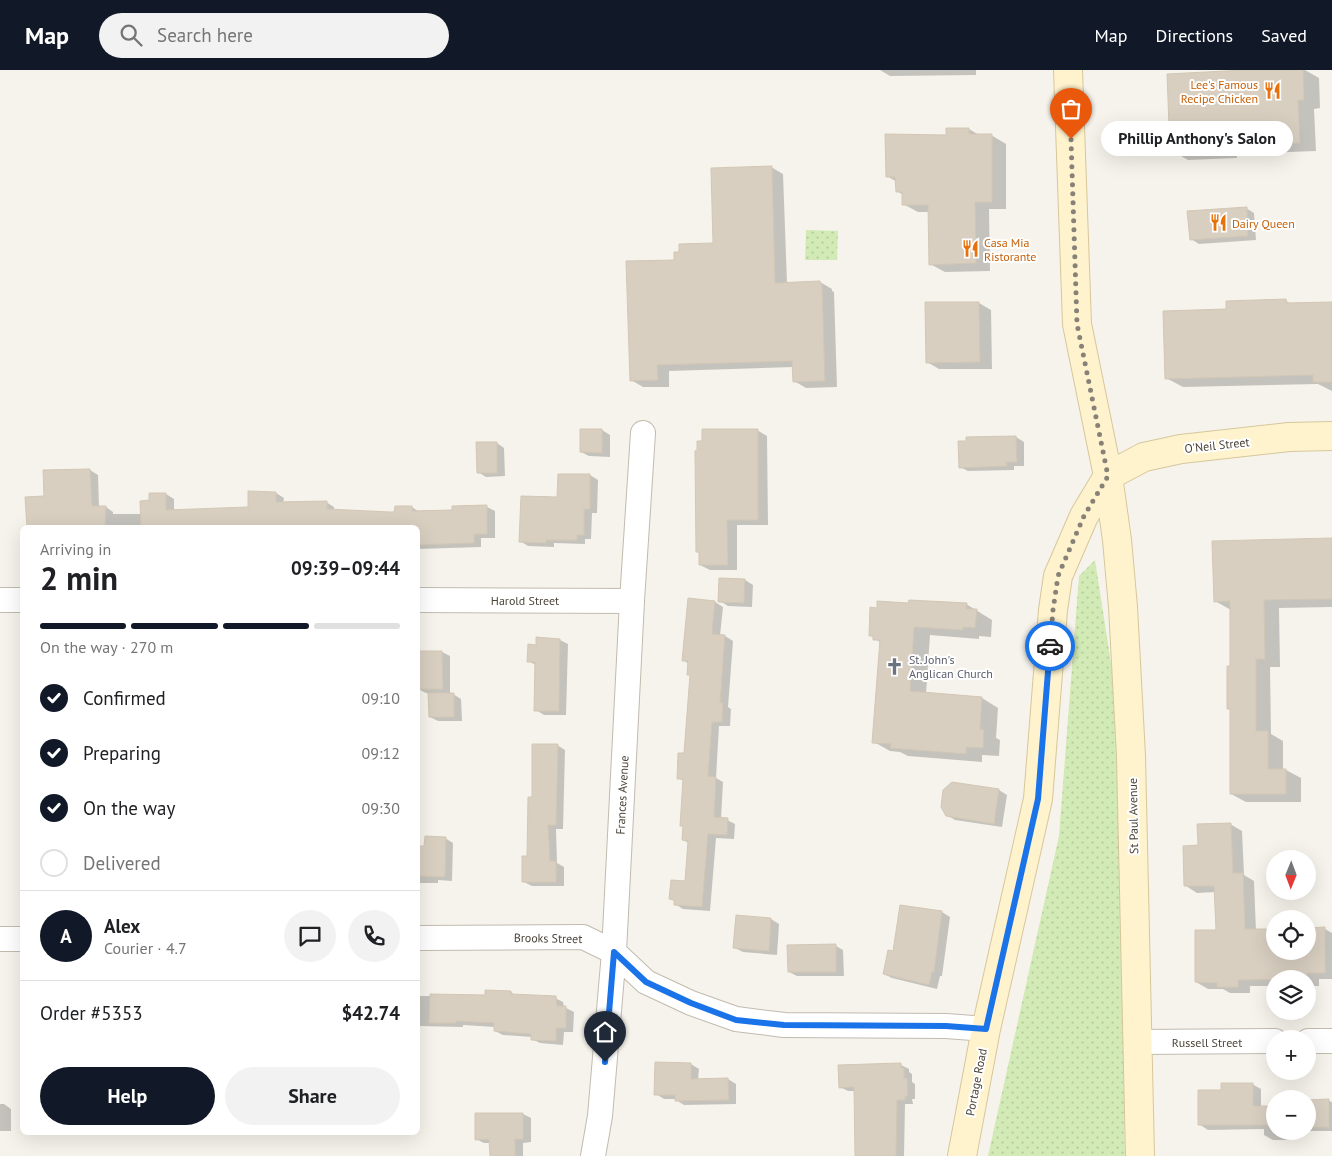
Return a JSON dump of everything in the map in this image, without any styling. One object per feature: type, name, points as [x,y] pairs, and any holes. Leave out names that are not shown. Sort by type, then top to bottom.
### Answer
[{"type":"main road","points":[[1068,70],[1077,324],[1108,476]]},
{"type":"main road","name":"O'Neil Street","points":[[1108,476],[1144,457],[1181,449],[1289,437],[1332,436]]},
{"type":"main road","name":"Portage Road","points":[[962,1156],[986,1029],[1038,799],[1053,610],[1058,576],[1084,516],[1108,476]]},
{"type":"main road","name":"St Paul Avenue","points":[[1108,476],[1117,540],[1123,607],[1131,746],[1140,1156]]},
{"type":"street","name":"Frances Avenue","points":[[593,1156],[600,1116],[614,952],[632,600],[644,433]]},
{"type":"street","points":[[0,600],[20,600]]},
{"type":"street","name":"Harold Street","points":[[420,600],[632,600]]},
{"type":"street","name":"Brooks Street","points":[[420,938],[583,937],[614,952],[646,982],[691,1003],[736,1020],[784,1025],[946,1026],[986,1029]]},
{"type":"street","points":[[0,939],[20,939]]},
{"type":"street","name":"Russell Street","points":[[1138,1042],[1266,1041]]},
{"type":"street","points":[[1316,1041],[1332,1041]]},
{"type":"green space","points":[[806,230],[838,231],[837,260],[805,260]]},
{"type":"green space","points":[[1095,560],[1117,702],[1125,1156],[988,1156],[1059,836],[1079,576]]},
{"type":"building","points":[[1245,70],[1303,70],[1304,100],[1298,100],[1300,143],[1221,146],[1222,150],[1170,152],[1167,74]]},
{"type":"building","points":[[946,128],[969,128],[969,134],[992,134],[992,202],[975,202],[976,263],[929,265],[928,205],[902,205],[902,192],[896,192],[895,177],[886,177],[885,134],[946,135]]},
{"type":"building","points":[[772,166],[775,283],[820,281],[820,284],[822,284],[825,381],[793,382],[792,361],[657,365],[658,380],[630,381],[626,261],[674,260],[674,252],[679,252],[679,244],[713,243],[711,168]]},
{"type":"building","name":"Dairy Queen","points":[[1247,207],[1248,236],[1190,240],[1187,211]]},
{"type":"building","points":[[1286,299],[1287,303],[1332,302],[1332,382],[1313,382],[1313,375],[1165,379],[1163,311],[1226,309],[1226,301]]},
{"type":"building","points":[[925,302],[979,302],[980,362],[926,363]]},
{"type":"building","points":[[580,429],[602,429],[602,453],[580,452]]},
{"type":"building","points":[[702,429],[758,429],[758,520],[727,520],[728,565],[699,565],[699,552],[696,552],[695,451],[697,450],[697,441],[702,441]]},
{"type":"building","points":[[1016,436],[1017,462],[1006,462],[1007,466],[959,468],[958,441],[966,441],[966,437]]},
{"type":"building","points":[[476,442],[497,442],[497,473],[477,473]]},
{"type":"building","points":[[90,469],[92,506],[106,506],[105,525],[27,525],[25,497],[44,496],[43,470]]},
{"type":"building","points":[[558,474],[590,474],[590,509],[584,509],[584,535],[577,535],[577,540],[546,540],[546,543],[519,542],[521,496],[557,497]]},
{"type":"building","points":[[248,491],[276,492],[276,502],[327,501],[327,509],[394,512],[395,506],[412,506],[412,511],[452,510],[452,506],[487,505],[487,534],[474,534],[474,543],[420,545],[420,525],[141,525],[140,501],[149,500],[149,493],[166,493],[166,510],[248,507]]},
{"type":"building","points":[[1332,538],[1332,599],[1264,600],[1265,659],[1256,659],[1256,731],[1268,731],[1268,769],[1286,769],[1286,794],[1230,794],[1230,709],[1227,709],[1227,666],[1230,666],[1230,601],[1214,602],[1212,541]]},
{"type":"building","points":[[719,578],[745,579],[744,603],[718,602]]},
{"type":"building","points":[[688,598],[715,601],[712,634],[725,635],[720,703],[723,703],[722,722],[712,722],[708,776],[716,777],[714,817],[728,818],[727,835],[708,834],[702,907],[674,905],[674,900],[669,899],[671,880],[685,881],[688,841],[682,840],[683,826],[680,826],[683,779],[677,779],[678,753],[684,753],[690,675],[687,675],[688,661],[682,661]]},
{"type":"building","name":"St. John's Anglican Church","points":[[909,600],[967,603],[966,609],[977,609],[975,628],[963,627],[963,630],[914,627],[910,691],[982,697],[980,729],[984,730],[983,748],[966,747],[966,754],[890,748],[891,744],[872,743],[880,640],[873,640],[873,636],[869,636],[870,607],[877,608],[877,601],[908,603]]},
{"type":"building","points":[[536,637],[560,639],[559,711],[534,711],[535,662],[527,662],[528,644],[536,645]]},
{"type":"building","points":[[420,651],[442,651],[443,689],[420,689]]},
{"type":"building","points":[[428,693],[454,693],[454,717],[429,717]]},
{"type":"building","points":[[532,744],[558,744],[556,825],[548,825],[550,861],[556,861],[556,882],[522,882],[522,856],[527,856],[528,797],[532,797]]},
{"type":"building","points":[[952,782],[999,789],[994,824],[946,816],[941,807],[943,790]]},
{"type":"building","points":[[1231,823],[1233,873],[1243,873],[1245,929],[1266,929],[1266,960],[1316,960],[1316,928],[1325,927],[1325,973],[1316,973],[1316,970],[1266,970],[1266,980],[1238,980],[1238,987],[1217,987],[1217,983],[1195,982],[1195,930],[1216,930],[1214,886],[1184,886],[1183,846],[1198,845],[1197,824]]},
{"type":"building","points":[[425,836],[446,837],[445,877],[420,876],[420,846],[424,846]]},
{"type":"building","points":[[900,905],[942,911],[934,972],[932,972],[929,985],[883,974],[888,950],[893,951]]},
{"type":"building","points":[[736,915],[771,918],[769,951],[733,948]]},
{"type":"building","points":[[836,944],[836,972],[788,972],[787,945]]},
{"type":"building","points":[[485,990],[511,991],[511,994],[556,996],[557,1006],[566,1006],[566,1028],[556,1028],[556,1041],[531,1040],[531,1034],[494,1031],[494,1023],[456,1021],[456,1023],[429,1023],[430,994],[485,995]]},
{"type":"building","points":[[655,1062],[691,1063],[691,1079],[728,1078],[729,1100],[675,1101],[675,1095],[654,1095]]},
{"type":"building","points":[[901,1063],[901,1068],[904,1068],[904,1078],[907,1078],[908,1096],[905,1096],[905,1100],[897,1100],[896,1156],[855,1156],[854,1087],[839,1088],[838,1065]]},
{"type":"building","points":[[1221,1083],[1253,1083],[1253,1106],[1266,1106],[1266,1125],[1198,1125],[1198,1090],[1221,1090]]},
{"type":"building","points":[[1329,1099],[1329,1127],[1316,1127],[1316,1100]]},
{"type":"building","points":[[475,1113],[523,1113],[523,1139],[515,1139],[515,1156],[490,1156],[489,1139],[475,1140]]},
{"type":"way so far","points":[[1050,646],[1058,576],[1084,516],[1108,476],[1077,324],[1071,139]]},
{"type":"place","name":"Lee's Famous Recipe Chicken","points":[[1272,91]]},
{"type":"place","name":"Phillip Anthony's Salon","points":[[1071,139]]},
{"type":"place","name":"Dairy Queen","points":[[1218,223]]},
{"type":"place","name":"Casa Mia Ristorante","points":[[970,249]]},
{"type":"place","name":"St. John's Anglican Church","points":[[895,666]]},
{"type":"route","points":[[605,1062],[614,952],[646,982],[691,1003],[736,1020],[784,1025],[946,1026],[986,1029],[1038,799],[1050,646]]}]
